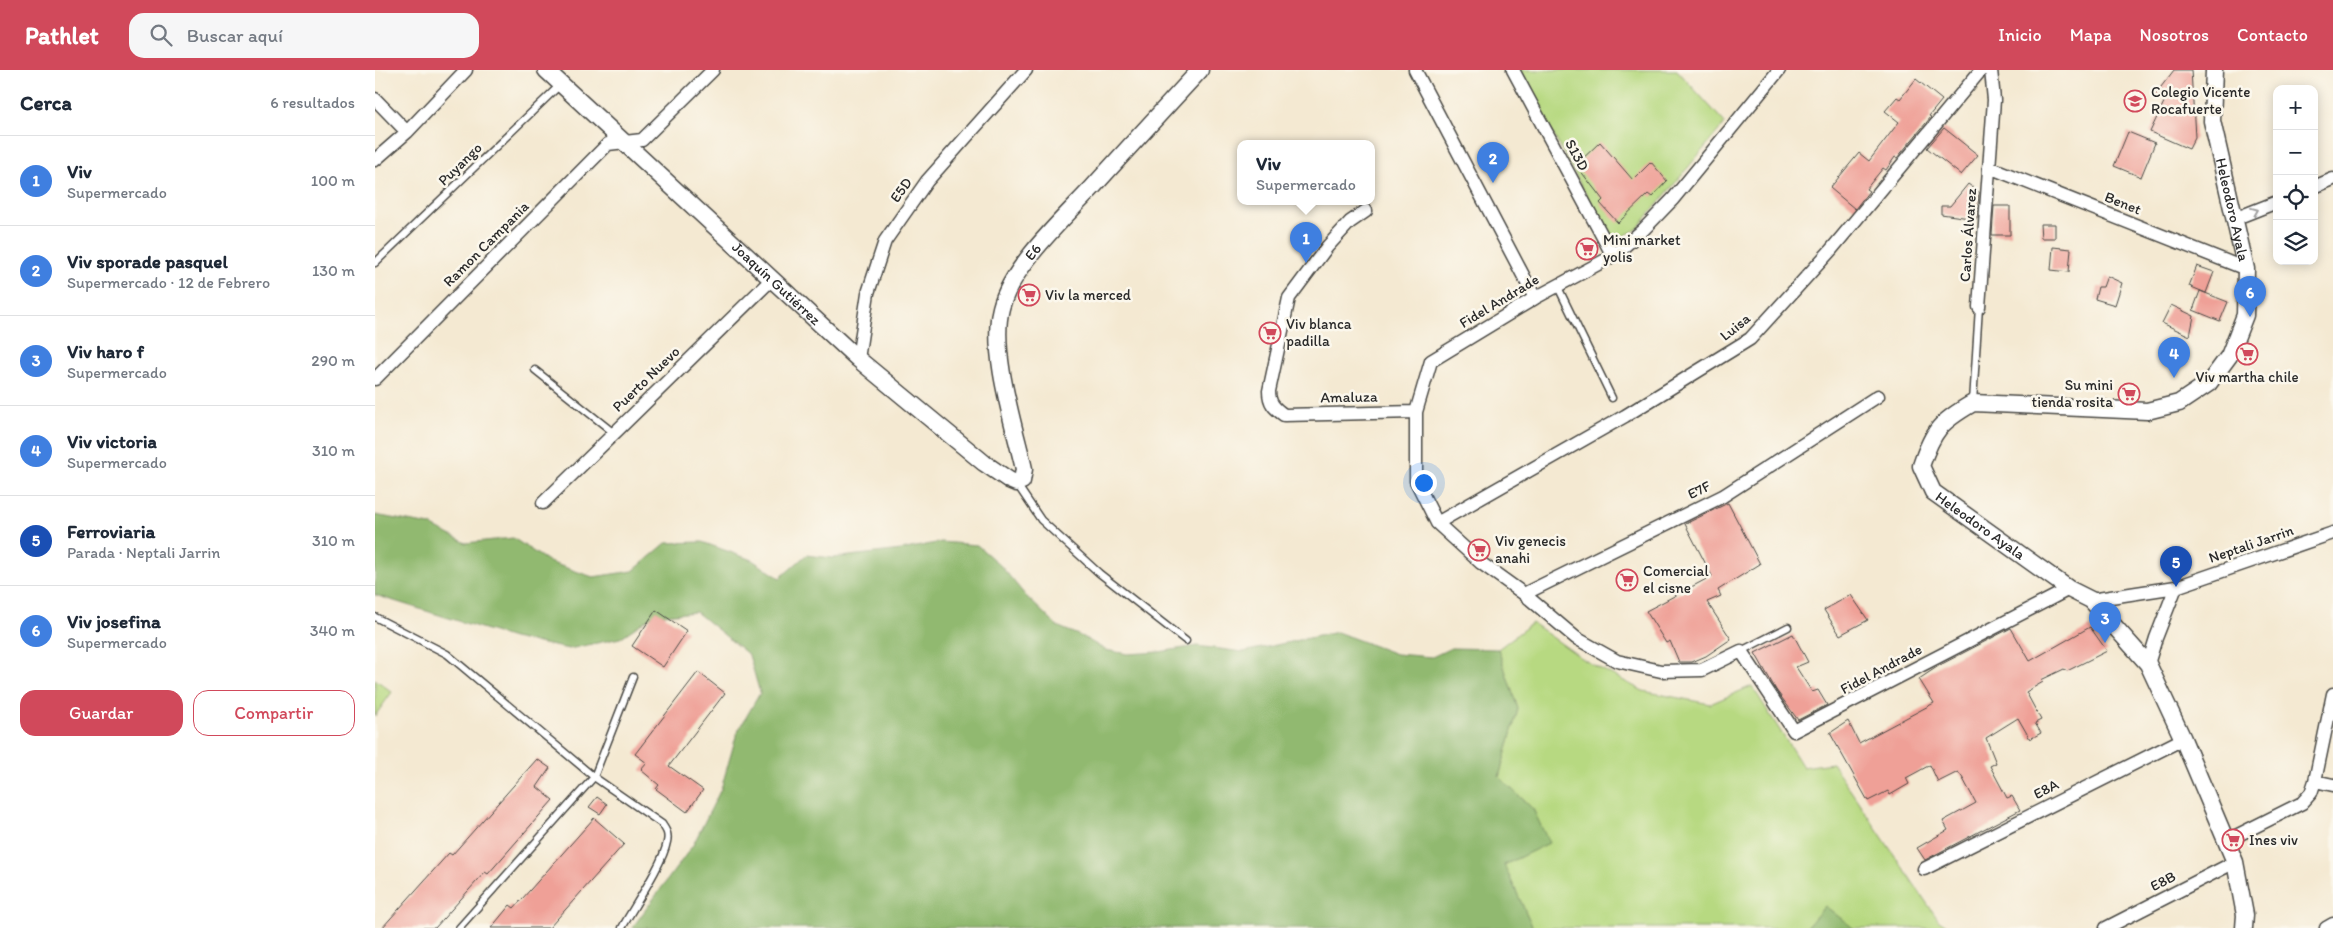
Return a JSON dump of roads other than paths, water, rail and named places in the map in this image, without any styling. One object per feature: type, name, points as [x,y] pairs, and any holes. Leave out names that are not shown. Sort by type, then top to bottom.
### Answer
[{"type":"street","points":[[375,160],[407,132],[466,70]]},
{"type":"street","name":"Joaquín Gutiérrez","points":[[546,70],[858,358],[984,463],[1016,483]]},
{"type":"street","name":"Ramon Campania","points":[[375,379],[608,144],[642,140],[713,70]]},
{"type":"street","name":"E5D","points":[[858,358],[869,294],[885,241],[927,181],[1026,70]]},
{"type":"street","name":"E6","points":[[1016,483],[1022,480],[1024,469],[1005,390],[998,335],[1001,308],[1013,280],[1042,242],[1200,70]]},
{"type":"street","points":[[1415,70],[1535,298]]},
{"type":"street","name":"S13D","points":[[1513,70],[1613,256]]},
{"type":"street","name":"Fidel Andrade","points":[[1779,70],[1673,199],[1643,230],[1613,256],[1557,285],[1435,357],[1429,365],[1416,412],[1417,481],[1437,523],[1481,563],[1524,594],[1576,638],[1617,661],[1661,672],[1702,670],[1741,651],[1791,729],[1798,731],[2069,589]]},
{"type":"street","name":"Luisa","points":[[1437,523],[1625,416],[1751,339],[1831,251],[1981,70]]},
{"type":"street","name":"Carlos Álvarez","points":[[1979,307],[1993,100],[1991,70]]},
{"type":"street","name":"Heleodoro Ayala","points":[[2214,70],[2212,121],[2246,269],[2245,315],[2229,356],[2209,383],[2179,404],[2147,411],[1973,403],[1948,417],[1929,441],[1921,466],[1933,492],[2069,589],[2091,600],[2149,664],[2235,862],[2245,915],[2244,928]]},
{"type":"street","points":[[375,99],[407,132]]},
{"type":"street","name":"Benet","points":[[1989,167],[2246,269]]},
{"type":"street","points":[[2318,185],[2333,179]]},
{"type":"street","points":[[2234,219],[2273,204]]},
{"type":"street","name":"Amaluza","points":[[1366,211],[1350,222],[1327,247],[1289,298],[1269,391],[1269,400],[1275,409],[1284,415],[1416,412]]},
{"type":"street","name":"Puerto Nuevo","points":[[543,503],[772,279]]},
{"type":"street","name":"E7F","points":[[1524,594],[1723,496],[1878,396]]},
{"type":"street","name":"Neptali Jarrin","points":[[2091,600],[2176,587],[2333,533]]},
{"type":"street","points":[[2149,664],[2159,629],[2176,587]]},
{"type":"street","points":[[2226,840],[2302,803],[2311,793],[2333,694]]},
{"type":"street","name":"E8A","points":[[1924,869],[2183,739]]},
{"type":"street","points":[[2315,781],[2333,784]]},
{"type":"street","name":"E8B","points":[[2106,928],[2235,862]]},
{"type":"street","points":[[2326,928],[2333,924]]},
{"type":"lane","name":"Puyango","points":[[375,263],[561,84]]},
{"type":"lane","points":[[1557,285],[1612,398]]},
{"type":"lane","name":"Carlos Álvarez","points":[[1973,403],[1979,307]]},
{"type":"lane","points":[[535,370],[614,433]]},
{"type":"lane","points":[[1016,483],[1041,520],[1099,573],[1186,641]]},
{"type":"lane","points":[[375,617],[447,654],[595,777],[662,824],[667,831],[668,841],[661,858],[622,928]]},
{"type":"lane","points":[[1741,651],[1788,627]]},
{"type":"lane","points":[[459,928],[595,777],[633,678]]},
{"type":"place","name":"Colegio Vicente Rocafuerte","points":[[2135,101]]},
{"type":"place","name":"Viv sporade pasquel","points":[[1493,183]]},
{"type":"place","name":"Mini market yolis","points":[[1587,249]]},
{"type":"place","name":"Viv","points":[[1306,263]]},
{"type":"place","name":"Viv la merced","points":[[1029,295]]},
{"type":"place","name":"Viv josefina","points":[[2250,317]]},
{"type":"place","name":"Viv blanca padilla","points":[[1270,333]]},
{"type":"place","name":"Viv martha chile","points":[[2247,354]]},
{"type":"place","name":"Viv victoria","points":[[2174,378]]},
{"type":"place","name":"Su mini tienda rosita","points":[[2129,394]]},
{"type":"place","name":"Viv genecis anahi","points":[[1479,550]]},
{"type":"place","name":"Comercial el cisne","points":[[1627,580]]},
{"type":"place","name":"Ferroviaria","points":[[2176,587]]},
{"type":"place","name":"Viv haro f","points":[[2105,643]]},
{"type":"place","name":"Ines viv","points":[[2233,840]]}]
